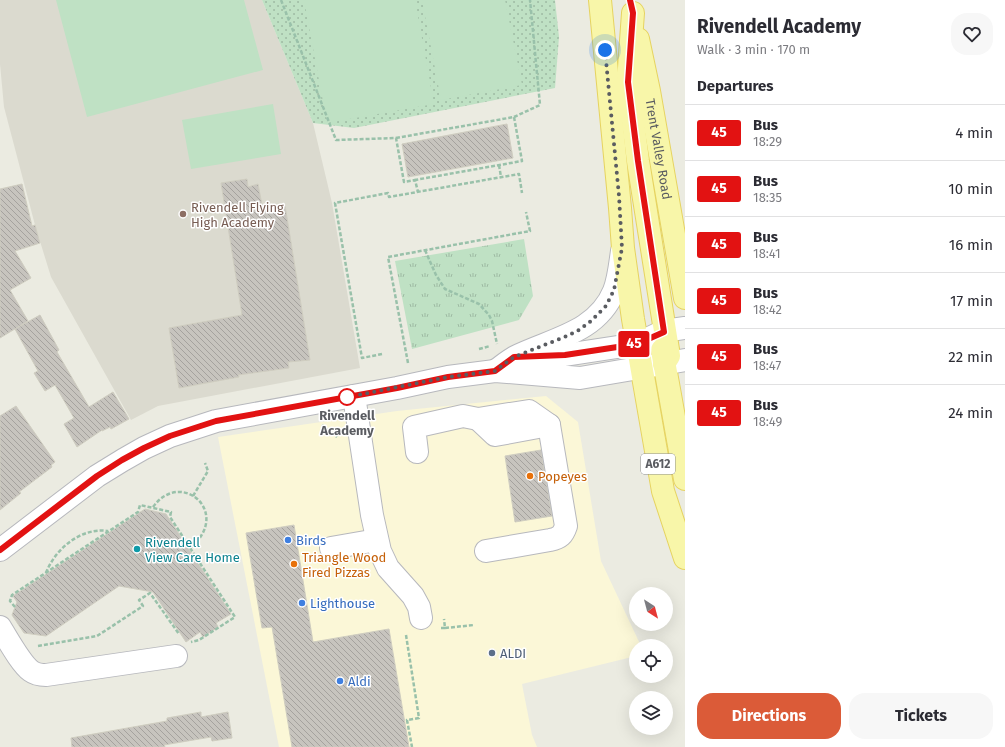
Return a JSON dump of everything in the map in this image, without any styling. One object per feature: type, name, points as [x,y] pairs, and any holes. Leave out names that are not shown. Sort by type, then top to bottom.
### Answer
[{"type":"main road","name":"A612","points":[[600,0],[618,187],[622,248],[641,368],[663,491],[685,558]]},
{"type":"main road","name":"A612","points":[[632,6],[628,82],[638,161],[675,330],[660,339],[675,362],[685,479]]},
{"type":"main road","name":"Trent Valley Road","points":[[632,6],[649,91],[685,298]]},
{"type":"street","points":[[495,371],[514,357],[567,336],[591,321],[606,306],[614,290],[622,248]]},
{"type":"street","points":[[514,357],[565,355],[637,344],[675,330]]},
{"type":"street","points":[[0,550],[97,476],[144,448],[170,436],[216,421],[448,377],[495,371],[580,378],[675,362]]},
{"type":"street","points":[[354,396],[380,551],[388,568],[413,596],[419,607],[423,627]]},
{"type":"street","points":[[417,452],[414,427],[463,416],[478,419],[529,411],[549,425],[566,526],[564,534],[559,538],[550,540],[486,551]]},
{"type":"street","points":[[331,548],[377,540]]},
{"type":"street","points":[[0,627],[31,672],[46,675],[180,645]]},
{"type":"path","points":[[281,0],[336,140],[396,138],[514,118],[540,105],[530,0]]},
{"type":"path","points":[[396,138],[404,182],[416,180],[522,161],[514,118]]},
{"type":"path","points":[[499,165],[501,177]]},
{"type":"path","points":[[382,354],[362,358],[335,203],[388,193],[389,197],[519,174],[522,193]]},
{"type":"path","points":[[416,180],[418,192]]},
{"type":"path","points":[[408,368],[388,257],[530,231],[526,212]]},
{"type":"path","points":[[426,250],[436,275],[444,289],[478,304],[489,315],[497,344]]},
{"type":"path","points":[[401,351],[405,350]]},
{"type":"path","points":[[193,496],[208,471],[205,463]]},
{"type":"path","points":[[153,508],[160,499],[169,493],[180,492],[193,496],[204,508],[207,519],[204,532],[197,542],[190,548]]},
{"type":"path","points":[[15,608],[10,601],[12,595],[138,512],[140,505],[171,512],[170,517],[235,617],[199,640],[180,645],[150,593],[139,600],[143,606],[98,636],[35,647]]},
{"type":"path","points":[[46,573],[51,561],[69,542],[81,535],[97,531],[109,532]]},
{"type":"path","points":[[444,616],[445,628]]},
{"type":"path","points":[[412,747],[408,720],[419,718],[405,635],[423,627],[445,628],[474,625]]},
{"type":"shaded area","name":"Rivendell Flying High Academy","points":[[0,0],[262,0],[313,123],[332,203],[360,368],[158,406],[131,420],[51,277],[35,225],[4,107],[0,64]]},
{"type":"shaded area","points":[[546,396],[578,422],[601,561],[629,620],[629,631],[634,631],[638,639],[629,639],[629,658],[522,684],[532,735],[537,747],[279,747],[218,437],[397,411]]},
{"type":"green space","points":[[56,0],[244,0],[263,70],[87,117]]},
{"type":"green space","points":[[262,0],[555,0],[559,37],[555,88],[354,128],[313,123]]},
{"type":"green space","points":[[304,0],[415,0],[434,104],[327,123]]},
{"type":"green space","points":[[422,0],[505,0],[522,85],[441,100]]},
{"type":"green space","points":[[273,104],[281,154],[191,169],[182,120]]},
{"type":"green space","points":[[524,239],[533,296],[519,320],[412,349],[395,261]]},
{"type":"building","points":[[507,124],[513,158],[408,177],[402,144]]},
{"type":"building","name":"Rivendell Flying High Academy","points":[[247,179],[248,187],[258,184],[263,210],[285,205],[310,360],[288,362],[289,368],[238,375],[239,377],[179,388],[169,328],[242,315],[221,183]]},
{"type":"building","points":[[22,184],[32,226],[35,225],[40,243],[15,251],[31,278],[10,290],[28,321],[0,338],[0,189]]},
{"type":"building","points":[[40,315],[59,350],[57,352],[89,407],[113,392],[129,419],[111,429],[110,427],[102,430],[77,447],[64,424],[74,418],[55,385],[45,391],[34,373],[38,371],[15,329]]},
{"type":"building","points":[[16,406],[55,462],[51,465],[52,467],[19,492],[21,493],[0,510],[0,416]]},
{"type":"building","name":"Popeyes","points":[[541,450],[552,516],[515,522],[505,456]]},
{"type":"building","name":"Rivendell View Care Home","points":[[145,509],[166,514],[231,614],[216,623],[218,627],[203,637],[200,632],[186,642],[153,592],[119,586],[46,636],[24,633],[12,615],[17,602],[13,596]]},
{"type":"building","name":"Aldi","points":[[294,525],[313,642],[389,629],[409,747],[292,747],[272,627],[262,628],[246,533]]},
{"type":"building","points":[[201,712],[201,717],[228,712],[232,738],[212,741],[211,737],[164,745],[165,747],[72,747],[71,738],[167,721],[167,718]]},
{"type":"bus line","name":"45","points":[[0,550],[97,476],[122,460],[156,442],[196,427],[216,421],[397,388],[448,377],[495,371],[514,357],[565,355],[637,344],[664,332],[638,161],[628,82],[633,13],[630,0]]},
{"type":"place","name":"Rivendell Flying High Academy","points":[[183,214]]},
{"type":"place","name":"Rivendell Academy","points":[[347,397]]},
{"type":"place","name":"Popeyes","points":[[530,476]]},
{"type":"place","name":"Birds","points":[[288,540]]},
{"type":"place","name":"Rivendell View Care Home","points":[[137,549]]},
{"type":"place","name":"Triangle Wood Fired Pizzas","points":[[294,564]]},
{"type":"place","name":"Lighthouse","points":[[302,603]]},
{"type":"place","name":"ALDI","points":[[492,653]]},
{"type":"place","name":"Aldi","points":[[340,681]]},
{"type":"route","points":[[347,397],[343,398],[448,377],[495,371],[514,357],[579,330],[591,321],[606,306],[614,290],[619,271],[622,248],[619,196],[605,50]]}]
